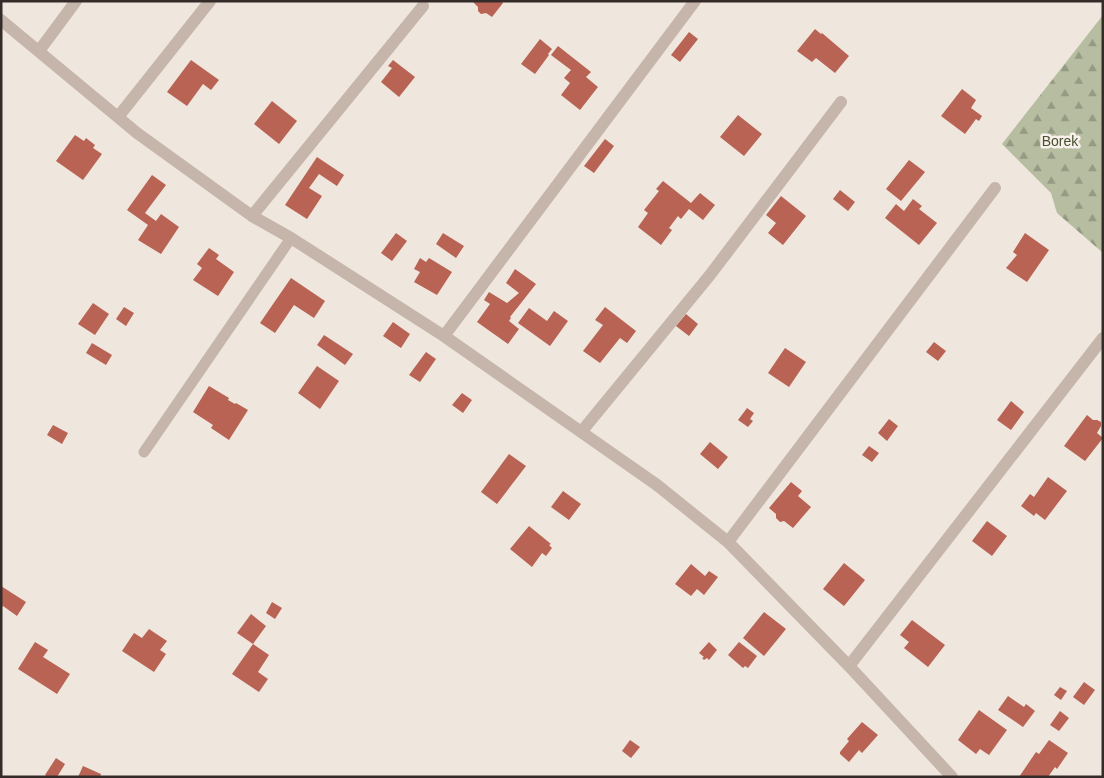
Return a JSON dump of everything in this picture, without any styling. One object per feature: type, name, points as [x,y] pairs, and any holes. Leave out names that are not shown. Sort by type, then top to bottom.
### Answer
[{"type":"street","points":[[40,51],[76,1]]},
{"type":"street","points":[[118,117],[210,1]]},
{"type":"street","points":[[444,336],[695,1]]},
{"type":"street","points":[[252,216],[423,6]]},
{"type":"street","points":[[1,20],[137,132],[252,216],[291,238],[444,336],[657,485],[728,542],[849,666],[952,777]]},
{"type":"street","points":[[582,431],[710,274],[841,102]]},
{"type":"street","points":[[728,542],[995,188]]},
{"type":"street","points":[[849,666],[1103,338]]},
{"type":"lane","points":[[144,452],[291,238]]},
{"type":"green space","name":"Borek","points":[[1103,15],[1103,253],[1057,213],[1051,193],[1002,144]]},
{"type":"building","points":[[472,1],[502,1],[503,3],[492,17],[486,13],[481,14],[478,11],[478,7]]},
{"type":"building","points":[[815,29],[849,56],[835,73],[816,58],[812,62],[797,51]]},
{"type":"building","points":[[689,32],[698,39],[680,62],[671,55]]},
{"type":"building","points":[[540,39],[552,49],[535,74],[521,64]]},
{"type":"building","points":[[558,46],[591,72],[586,77],[598,87],[580,110],[561,95],[570,83],[564,78],[571,70],[551,55]]},
{"type":"building","points":[[191,60],[219,80],[211,90],[203,84],[187,106],[167,92]]},
{"type":"building","points":[[393,60],[415,77],[399,97],[381,82],[392,68],[388,66]]},
{"type":"building","points":[[962,89],[976,100],[971,108],[982,116],[979,121],[976,119],[965,134],[941,116]]},
{"type":"building","points":[[272,101],[297,121],[279,144],[254,124]]},
{"type":"building","points":[[738,115],[762,134],[744,156],[720,137]]},
{"type":"building","points":[[75,135],[84,141],[86,138],[95,145],[93,148],[102,154],[83,180],[56,161]]},
{"type":"building","points":[[605,139],[614,146],[594,173],[584,166]]},
{"type":"building","points":[[317,157],[344,175],[337,186],[319,174],[309,188],[322,196],[307,219],[285,205]]},
{"type":"building","points":[[909,160],[925,172],[901,201],[886,189]]},
{"type":"building","points":[[152,175],[166,185],[145,213],[156,221],[161,214],[179,227],[161,254],[138,240],[148,225],[127,210]]},
{"type":"building","points":[[663,181],[691,203],[700,193],[715,205],[703,220],[689,209],[681,219],[678,216],[669,228],[672,230],[661,245],[638,227],[648,213],[644,210],[659,191],[656,189]]},
{"type":"building","points":[[840,190],[855,202],[848,211],[833,199]]},
{"type":"building","points":[[781,196],[806,216],[783,245],[768,233],[776,223],[766,215]]},
{"type":"building","points":[[913,199],[922,206],[919,209],[937,223],[919,245],[885,218],[896,204],[904,211]]},
{"type":"building","points":[[396,233],[407,241],[392,261],[381,253]]},
{"type":"building","points":[[443,233],[464,246],[456,258],[436,244]]},
{"type":"building","points":[[1025,233],[1049,250],[1027,282],[1006,268],[1017,255],[1013,252]]},
{"type":"building","points":[[209,248],[219,255],[216,259],[234,272],[218,296],[193,280],[202,268],[197,264]]},
{"type":"building","points":[[420,258],[426,262],[429,258],[452,272],[437,295],[414,282],[420,272],[414,269]]},
{"type":"building","points":[[515,269],[536,284],[510,317],[509,321],[519,329],[508,344],[477,322],[490,304],[484,300],[489,292],[507,303],[519,293],[506,283]]},
{"type":"building","points":[[291,278],[325,301],[314,318],[294,305],[275,333],[260,323]]},
{"type":"building","points":[[93,303],[109,314],[95,335],[78,324]]},
{"type":"building","points":[[124,307],[134,313],[126,326],[116,319]]},
{"type":"building","points":[[605,307],[636,331],[627,343],[620,338],[600,363],[583,351],[603,325],[595,320]]},
{"type":"building","points":[[529,308],[547,321],[554,311],[568,321],[550,346],[518,323]]},
{"type":"building","points":[[686,314],[698,324],[689,336],[676,326]]},
{"type":"building","points":[[393,322],[410,334],[401,348],[383,336]]},
{"type":"building","points":[[324,335],[353,354],[345,365],[317,345]]},
{"type":"building","points":[[934,342],[946,351],[938,361],[926,352]]},
{"type":"building","points":[[92,343],[112,355],[106,365],[86,353]]},
{"type":"building","points":[[785,348],[806,362],[789,387],[768,373]]},
{"type":"building","points":[[426,352],[436,359],[420,382],[409,375]]},
{"type":"building","points":[[317,366],[339,381],[320,409],[298,393]]},
{"type":"building","points":[[209,386],[229,398],[228,400],[248,410],[229,440],[211,428],[213,425],[193,412]]},
{"type":"building","points":[[462,393],[472,400],[463,413],[452,405]]},
{"type":"building","points":[[1011,401],[1024,412],[1011,430],[997,420]]},
{"type":"building","points":[[747,408],[754,413],[750,419],[753,421],[748,427],[738,420]]},
{"type":"building","points":[[1087,415],[1093,420],[1101,422],[1097,433],[1103,438],[1085,461],[1064,446]]},
{"type":"building","points":[[889,419],[898,426],[887,441],[878,433]]},
{"type":"building","points":[[53,425],[68,433],[62,444],[47,435]]},
{"type":"building","points":[[710,442],[728,457],[718,469],[700,454]]},
{"type":"building","points":[[869,446],[879,453],[872,462],[862,455]]},
{"type":"building","points":[[509,454],[526,466],[497,504],[481,492]]},
{"type":"building","points":[[1048,477],[1067,491],[1045,520],[1036,513],[1034,516],[1021,506],[1030,494],[1034,497]]},
{"type":"building","points":[[791,482],[802,491],[798,496],[811,507],[793,528],[784,521],[780,522],[776,518],[776,514],[769,508]]},
{"type":"building","points":[[563,491],[581,504],[569,520],[551,507]]},
{"type":"building","points":[[987,521],[1007,536],[992,556],[972,541]]},
{"type":"building","points":[[529,526],[551,544],[549,545],[552,548],[546,556],[542,553],[532,567],[510,549]]},
{"type":"building","points":[[844,563],[865,580],[844,606],[823,589]]},
{"type":"building","points":[[691,564],[705,576],[709,571],[718,577],[704,595],[697,589],[691,596],[675,584]]},
{"type":"building","points":[[1,586],[26,602],[17,616],[3,606],[1,608]]},
{"type":"building","points":[[272,602],[282,608],[275,619],[266,613]]},
{"type":"building","points":[[764,612],[786,629],[764,656],[743,638]]},
{"type":"building","points":[[251,614],[266,626],[253,644],[237,633]]},
{"type":"building","points":[[912,620],[945,645],[928,667],[904,648],[909,642],[900,635]]},
{"type":"building","points":[[149,629],[167,641],[160,650],[166,654],[154,672],[122,651],[134,633],[142,638]]},
{"type":"building","points":[[35,642],[48,650],[43,657],[70,674],[57,694],[18,669]]},
{"type":"building","points":[[709,642],[717,650],[709,660],[707,658],[704,660],[702,658],[704,657],[699,653]]},
{"type":"building","points":[[739,642],[757,656],[748,668],[745,666],[743,668],[728,655]]},
{"type":"building","points":[[253,644],[269,655],[258,672],[268,679],[259,692],[232,674]]},
{"type":"building","points":[[1084,682],[1095,690],[1084,705],[1073,697]]},
{"type":"building","points":[[1060,687],[1067,691],[1061,700],[1054,695]]},
{"type":"building","points":[[1008,696],[1024,707],[1026,704],[1035,711],[1023,727],[998,710]]},
{"type":"building","points":[[979,710],[1007,730],[989,755],[980,749],[976,754],[958,740]]},
{"type":"building","points":[[1060,711],[1069,718],[1059,731],[1050,725]]},
{"type":"building","points":[[862,722],[878,735],[862,753],[859,750],[849,762],[840,752],[849,741],[847,739]]},
{"type":"building","points":[[630,740],[640,747],[631,758],[622,751]]},
{"type":"building","points":[[1049,740],[1068,753],[1057,769],[1055,767],[1048,777],[1019,777],[1036,752],[1039,754]]},
{"type":"building","points":[[56,758],[65,764],[57,777],[48,777],[45,775]]},
{"type":"building","points":[[83,766],[101,774],[100,777],[78,777]]}]
